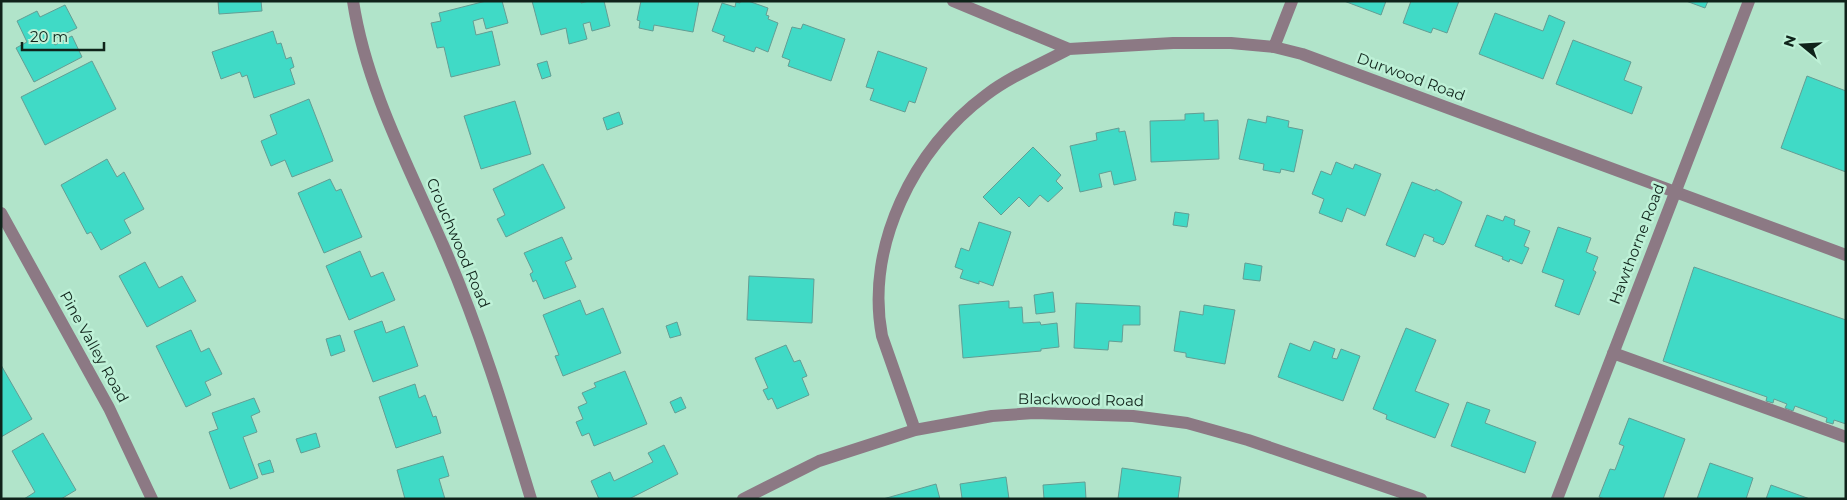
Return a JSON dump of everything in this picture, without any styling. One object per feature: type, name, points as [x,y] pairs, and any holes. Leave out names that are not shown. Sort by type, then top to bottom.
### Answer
[{"type":"street","name":"Crouchwood Road","points":[[353,1],[368,65],[386,115],[444,246],[476,325],[531,499]]},
{"type":"street","name":"Durwood Road","points":[[953,1],[1069,49],[1173,43],[1231,43],[1274,47],[1302,54],[1846,255]]},
{"type":"street","points":[[1274,47],[1292,1]]},
{"type":"street","name":"Hawthorne Road","points":[[1557,499],[1749,1]]},
{"type":"street","points":[[915,430],[882,336],[880,322],[879,291],[882,260],[894,217],[908,187],[921,166],[944,134],[963,114],[986,95],[1015,76],[1069,49]]},
{"type":"street","name":"Pine Valley Road","points":[[1,213],[109,408],[152,499]]},
{"type":"street","points":[[1613,353],[1846,437]]},
{"type":"street","name":"Blackwood Road","points":[[743,499],[819,461],[915,430],[992,416],[1034,412],[1157,418],[1188,423],[1248,440],[1421,499]]},
{"type":"building","points":[[218,1],[261,1],[262,11],[219,14]]},
{"type":"building","points":[[486,1],[502,1],[508,23],[486,29],[483,18],[473,21],[476,35],[492,31],[500,65],[451,77],[444,47],[437,48],[431,23],[441,21],[439,13]]},
{"type":"building","points":[[532,1],[581,1],[581,3],[604,1],[610,26],[592,31],[590,22],[583,24],[587,39],[569,44],[566,28],[541,35]]},
{"type":"building","points":[[641,1],[699,1],[693,32],[654,25],[653,31],[639,28],[640,21],[637,20]]},
{"type":"building","points":[[740,1],[748,1],[768,8],[766,15],[769,16],[768,19],[778,23],[768,52],[756,47],[754,52],[723,41],[725,36],[712,31],[722,3],[735,7],[736,2],[740,3]]},
{"type":"building","points":[[1344,1],[1386,1],[1381,15]]},
{"type":"building","points":[[1411,1],[1459,1],[1447,33],[1433,28],[1431,33],[1403,23]]},
{"type":"building","points":[[1686,1],[1708,1],[1705,8]]},
{"type":"building","points":[[65,5],[77,28],[52,40],[55,45],[72,36],[82,57],[34,82],[16,48],[27,42],[17,21],[37,11],[40,17]]},
{"type":"building","points":[[1495,13],[1543,31],[1549,15],[1565,22],[1543,79],[1479,54]]},
{"type":"building","points":[[803,24],[845,39],[831,81],[788,66],[790,60],[782,57],[792,27],[801,29]]},
{"type":"building","points":[[273,31],[277,44],[281,43],[286,59],[291,57],[294,67],[290,69],[295,84],[254,98],[247,75],[242,77],[240,72],[221,79],[212,52]]},
{"type":"building","points":[[1573,40],[1631,62],[1624,80],[1642,87],[1632,114],[1556,84]]},
{"type":"building","points":[[878,51],[927,68],[915,103],[909,101],[905,112],[870,100],[874,89],[866,87]]},
{"type":"building","points":[[92,61],[116,109],[45,145],[21,97]]},
{"type":"building","points":[[547,61],[551,76],[542,79],[537,64]]},
{"type":"building","points":[[1807,76],[1846,91],[1846,172],[1781,148]]},
{"type":"building","points":[[309,99],[333,161],[292,177],[285,160],[271,166],[261,141],[277,134],[270,115]]},
{"type":"building","points":[[515,101],[531,154],[481,169],[464,116]]},
{"type":"building","points":[[619,112],[623,124],[607,130],[603,118]]},
{"type":"building","points":[[1204,113],[1204,121],[1218,120],[1219,159],[1151,162],[1150,121],[1185,120],[1185,114]]},
{"type":"building","points":[[1267,116],[1289,121],[1288,127],[1303,130],[1294,172],[1281,169],[1280,173],[1263,170],[1264,164],[1239,159],[1248,119],[1266,123]]},
{"type":"building","points":[[1119,128],[1119,132],[1125,131],[1136,180],[1114,185],[1111,171],[1099,174],[1102,187],[1080,192],[1070,146],[1097,140],[1096,133]]},
{"type":"building","points":[[1033,147],[1061,175],[1056,181],[1063,188],[1048,202],[1040,195],[1029,207],[1019,197],[1001,215],[983,197]]},
{"type":"building","points":[[107,159],[117,177],[124,172],[144,209],[124,220],[131,233],[101,250],[91,232],[87,234],[61,185]]},
{"type":"building","points":[[1336,162],[1353,169],[1355,164],[1381,174],[1365,216],[1347,208],[1342,222],[1319,213],[1324,199],[1312,194],[1321,171],[1331,175]]},
{"type":"building","points":[[543,164],[565,208],[506,237],[497,219],[505,215],[493,189]]},
{"type":"building","points":[[330,179],[336,191],[341,189],[362,237],[324,253],[298,193]]},
{"type":"building","points":[[1412,182],[1435,191],[1436,189],[1462,202],[1445,243],[1443,245],[1433,241],[1434,238],[1424,234],[1415,257],[1386,245]]},
{"type":"building","points":[[1175,212],[1189,214],[1187,227],[1173,225]]},
{"type":"building","points":[[1487,215],[1503,221],[1505,216],[1515,220],[1514,225],[1530,231],[1524,246],[1529,248],[1522,264],[1510,259],[1509,262],[1502,259],[1503,257],[1475,246]]},
{"type":"building","points":[[979,222],[1011,232],[993,286],[979,281],[979,284],[960,278],[963,270],[955,267],[961,248],[969,251]]},
{"type":"building","points":[[1558,227],[1591,238],[1586,252],[1598,257],[1593,270],[1596,272],[1579,315],[1555,306],[1564,280],[1542,272]]},
{"type":"building","points":[[562,237],[572,259],[565,262],[576,287],[544,299],[536,280],[533,282],[530,274],[533,272],[524,253]]},
{"type":"building","points":[[360,251],[371,277],[383,272],[395,300],[349,320],[326,266]]},
{"type":"building","points":[[145,262],[159,288],[182,276],[196,301],[147,327],[119,276]]},
{"type":"building","points":[[1245,263],[1262,266],[1260,281],[1243,279]]},
{"type":"building","points":[[1694,267],[1846,320],[1846,424],[1834,420],[1833,424],[1826,422],[1827,418],[1795,406],[1793,411],[1785,408],[1787,404],[1774,399],[1773,403],[1766,401],[1767,397],[1663,361]]},
{"type":"building","points":[[749,276],[814,279],[812,323],[747,320]]},
{"type":"building","points":[[1053,292],[1055,312],[1036,314],[1034,295]]},
{"type":"building","points":[[580,300],[586,315],[603,308],[621,353],[563,376],[555,356],[559,355],[543,315]]},
{"type":"building","points":[[1009,301],[1009,308],[1022,307],[1023,323],[1040,322],[1041,325],[1057,323],[1059,347],[1041,349],[1041,351],[963,358],[959,305]]},
{"type":"building","points":[[1076,303],[1140,306],[1140,325],[1123,325],[1122,342],[1109,341],[1108,350],[1074,348]]},
{"type":"building","points":[[1204,305],[1235,310],[1225,364],[1186,357],[1186,353],[1174,351],[1180,311],[1203,315]]},
{"type":"building","points":[[382,321],[386,333],[404,326],[418,366],[373,382],[354,331]]},
{"type":"building","points":[[677,322],[681,335],[670,338],[666,326]]},
{"type":"building","points":[[1406,328],[1436,340],[1415,391],[1449,404],[1435,438],[1386,419],[1387,415],[1373,409]]},
{"type":"building","points":[[191,330],[201,352],[209,348],[222,374],[205,382],[211,395],[186,407],[156,346]]},
{"type":"building","points":[[340,335],[345,351],[331,356],[326,339]]},
{"type":"building","points":[[1314,341],[1335,349],[1332,358],[1337,359],[1341,349],[1360,356],[1343,401],[1278,377],[1290,343],[1310,351]]},
{"type":"building","points":[[786,345],[794,362],[800,360],[807,376],[802,378],[809,395],[777,409],[772,398],[768,400],[763,390],[768,388],[755,358]]},
{"type":"building","points":[[1,365],[32,419],[1,437]]},
{"type":"building","points":[[625,371],[647,424],[594,446],[589,433],[582,436],[576,422],[583,419],[578,407],[587,403],[582,393],[596,387],[594,383]]},
{"type":"building","points":[[415,384],[419,398],[425,395],[433,417],[436,416],[441,433],[396,448],[379,397]]},
{"type":"building","points":[[681,397],[686,408],[675,413],[670,402]]},
{"type":"building","points":[[254,398],[260,412],[251,416],[257,432],[243,437],[258,478],[230,489],[209,432],[218,429],[212,413]]},
{"type":"building","points":[[1467,402],[1490,410],[1485,423],[1536,442],[1525,473],[1451,446]]},
{"type":"building","points":[[1629,418],[1685,439],[1663,499],[1605,499],[1599,497],[1610,469],[1615,470],[1624,446],[1619,444]]},
{"type":"building","points":[[43,433],[76,490],[61,499],[24,499],[35,492],[12,451]]},
{"type":"building","points":[[316,433],[320,447],[301,453],[296,439]]},
{"type":"building","points":[[664,445],[678,474],[629,499],[599,499],[591,481],[610,472],[614,481],[653,462],[648,453]]},
{"type":"building","points":[[443,456],[449,476],[439,479],[445,499],[405,499],[397,470]]},
{"type":"building","points":[[270,460],[274,472],[262,475],[258,464]]},
{"type":"building","points":[[1710,463],[1753,478],[1746,499],[1697,499]]},
{"type":"building","points":[[1122,468],[1181,477],[1178,499],[1118,499]]},
{"type":"building","points":[[1006,477],[1009,499],[960,499],[962,498],[960,484]]},
{"type":"building","points":[[1085,482],[1086,499],[1044,499],[1043,485]]},
{"type":"building","points":[[936,484],[940,499],[883,499]]},
{"type":"building","points":[[1771,485],[1810,499],[1766,499]]}]
